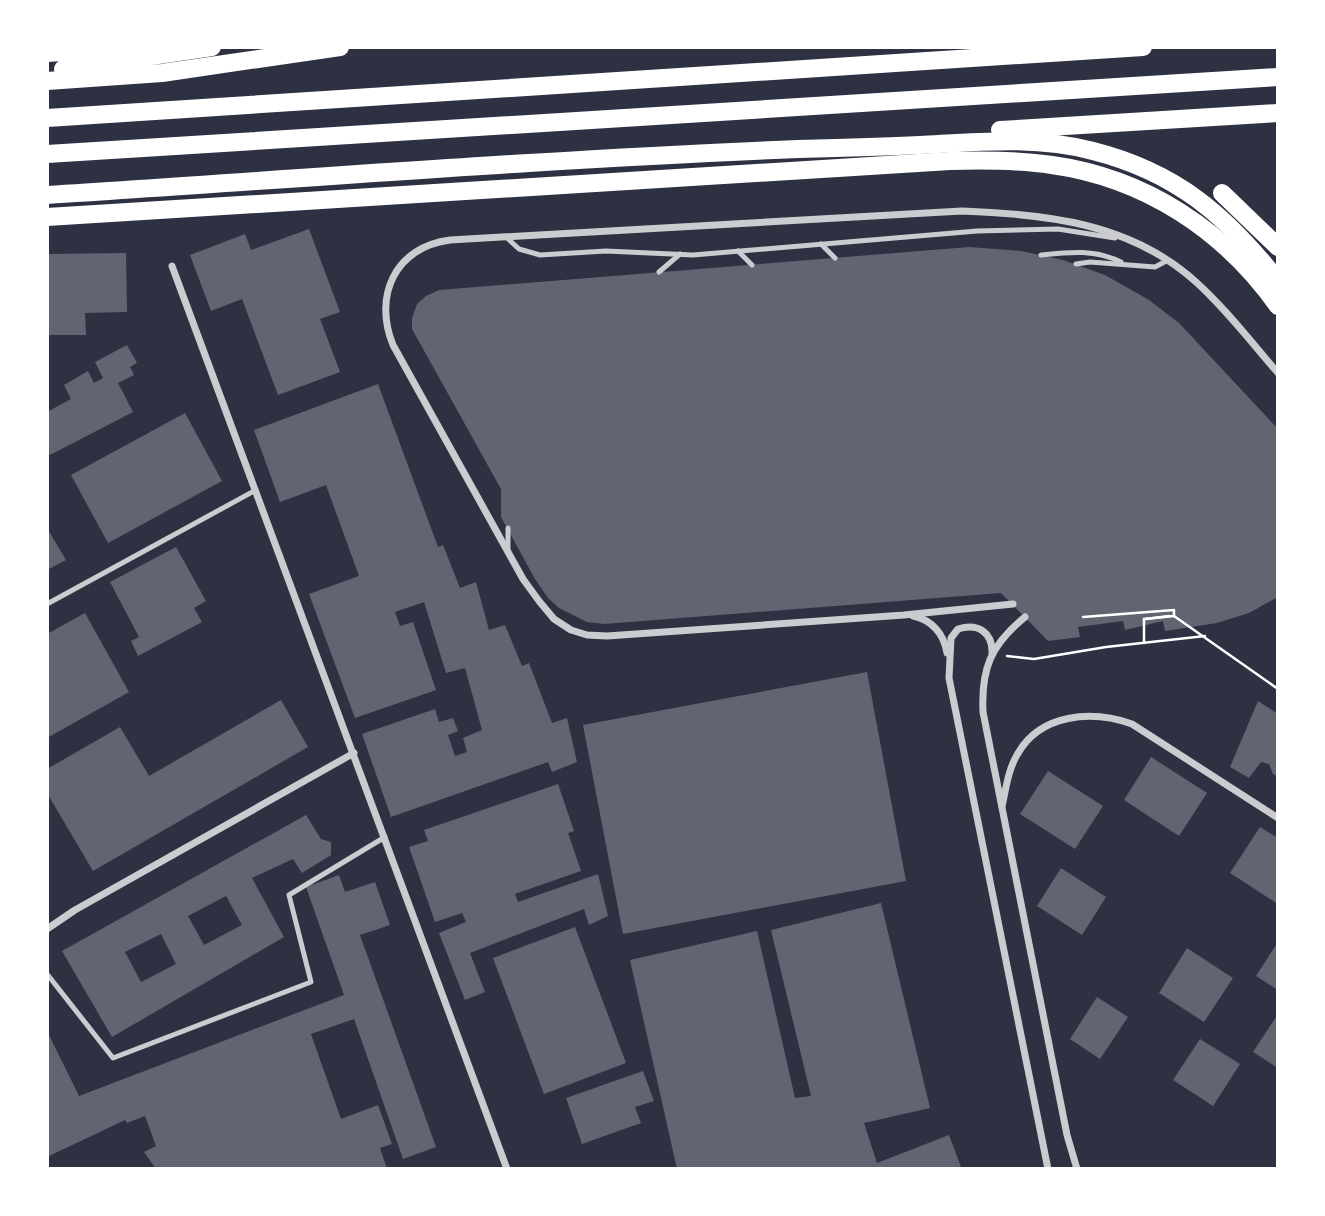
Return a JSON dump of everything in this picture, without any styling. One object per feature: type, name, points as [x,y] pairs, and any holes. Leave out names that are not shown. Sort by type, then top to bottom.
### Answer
[{"type":"highway","points":[[47,53],[131,47]]},
{"type":"highway","points":[[47,71],[212,47]]},
{"type":"highway","points":[[47,81],[162,73],[340,47]]},
{"type":"highway","points":[[47,118],[1143,47]]},
{"type":"highway","points":[[47,154],[1278,77]]},
{"type":"highway","points":[[728,152],[920,135],[1278,113]]},
{"type":"highway","points":[[47,195],[728,152],[1027,141],[1088,150],[1140,166],[1183,189],[1206,205],[1243,238],[1278,281]]},
{"type":"highway","points":[[47,217],[1000,160],[1052,164],[1093,173],[1129,184],[1160,198],[1186,215],[1231,252],[1278,306]]},
{"type":"highway","points":[[1222,193],[1278,247]]},
{"type":"street","points":[[1013,604],[904,615],[607,636],[587,635],[571,630],[554,619],[523,579],[393,345],[386,330],[385,314],[390,283],[408,255],[436,242],[962,211],[1038,216],[1081,223],[1113,232],[1142,244],[1168,260],[1196,281],[1278,370]]},
{"type":"street","points":[[172,266],[355,753],[507,1169]]},
{"type":"street","points":[[904,615],[926,620],[938,630],[946,647],[949,664]]},
{"type":"street","points":[[1025,617],[1009,630],[992,654],[984,678],[983,712],[1067,1135],[1077,1169]]},
{"type":"street","points":[[992,654],[990,638],[985,631],[965,627],[954,633],[951,638],[949,678],[1048,1169]]},
{"type":"street","points":[[1002,811],[1009,771],[1018,752],[1035,733],[1073,716],[1093,715],[1113,717],[1132,724],[1278,818]]},
{"type":"street","points":[[47,929],[75,910],[355,753]]},
{"type":"lane","points":[[505,237],[519,248],[540,255],[606,251],[680,254],[977,231],[1058,229],[1093,233],[1142,244]]},
{"type":"lane","points":[[821,244],[835,258]]},
{"type":"lane","points":[[738,251],[752,265]]},
{"type":"lane","points":[[1041,255],[1086,252],[1104,254],[1124,263]]},
{"type":"lane","points":[[659,272],[680,254]]},
{"type":"lane","points":[[1076,264],[1124,263],[1156,267],[1168,260]]},
{"type":"lane","points":[[47,604],[256,490]]},
{"type":"lane","points":[[508,528],[508,552]]},
{"type":"lane","points":[[47,974],[113,1058],[311,982],[289,895],[385,837]]},
{"type":"path","points":[[1083,617],[1174,610],[1174,616]]},
{"type":"path","points":[[1144,643],[1144,619],[1174,616],[1278,689]]},
{"type":"path","points":[[1001,655],[1034,659],[1205,636]]},
{"type":"building","points":[[309,229],[340,312],[320,319],[340,372],[278,395],[242,299],[211,311],[190,255],[245,234],[251,250]]},
{"type":"building","points":[[969,247],[1021,251],[1063,260],[1105,275],[1149,300],[1179,323],[1278,429],[1278,600],[1276,598],[1249,613],[1217,623],[1165,631],[1163,621],[1125,630],[1123,621],[1078,627],[1080,637],[1048,641],[1001,593],[604,624],[587,622],[559,608],[535,579],[501,517],[501,489],[412,329],[412,318],[417,304],[439,290]]},
{"type":"building","points":[[126,253],[127,312],[85,313],[86,335],[47,335],[47,254]]},
{"type":"building","points":[[127,345],[137,363],[130,367],[134,375],[118,383],[133,412],[50,455],[47,450],[47,412],[71,399],[64,385],[88,371],[94,383],[103,378],[95,362]]},
{"type":"building","points":[[378,384],[438,547],[443,545],[460,588],[476,582],[489,630],[505,625],[522,666],[529,663],[552,723],[567,718],[577,762],[552,772],[548,762],[391,817],[362,734],[435,709],[439,722],[453,718],[458,731],[448,735],[455,756],[467,752],[463,738],[482,730],[465,668],[446,673],[424,602],[395,612],[400,626],[413,622],[436,690],[355,718],[309,594],[359,576],[326,485],[280,502],[254,430]]},
{"type":"building","points":[[185,413],[222,481],[108,543],[71,475]]},
{"type":"building","points":[[47,528],[66,560],[47,570]]},
{"type":"building","points":[[176,547],[206,601],[194,608],[202,622],[138,656],[131,641],[139,637],[110,582]]},
{"type":"building","points":[[85,613],[129,692],[47,738],[47,634]]},
{"type":"building","points":[[867,672],[906,881],[623,934],[583,725]]},
{"type":"building","points":[[281,700],[308,747],[93,871],[47,793],[47,769],[120,727],[149,776]]},
{"type":"building","points":[[1258,701],[1278,714],[1278,777],[1273,774],[1269,764],[1261,762],[1249,778],[1230,767]]},
{"type":"building","points":[[1151,757],[1207,793],[1179,836],[1124,800]]},
{"type":"building","points":[[1048,771],[1103,806],[1075,849],[1020,814]]},
{"type":"building","points":[[558,784],[574,831],[568,833],[581,871],[515,894],[518,902],[598,874],[608,916],[589,925],[584,909],[470,953],[485,992],[465,1000],[439,933],[466,922],[462,913],[435,922],[409,847],[428,841],[424,830]]},
{"type":"building","points":[[306,815],[321,839],[331,842],[331,855],[302,873],[293,859],[252,878],[284,937],[112,1037],[62,951]],"holes":[[[226,896],[242,925],[204,945],[188,916]],[[161,934],[176,964],[141,982],[125,952]]]},
{"type":"building","points":[[1260,827],[1278,838],[1278,904],[1230,873]]},
{"type":"building","points":[[1061,868],[1106,897],[1082,935],[1037,906]]},
{"type":"building","points":[[339,875],[345,892],[375,882],[390,925],[360,935],[436,1147],[403,1159],[354,1019],[311,1034],[341,1119],[378,1105],[392,1144],[380,1148],[387,1169],[156,1169],[144,1152],[156,1146],[145,1116],[127,1123],[125,1120],[47,1157],[47,1031],[79,1096],[344,995],[306,887]]},
{"type":"building","points":[[881,903],[930,1108],[864,1123],[877,1163],[949,1135],[961,1167],[677,1169],[630,960],[757,931],[795,1098],[811,1096],[771,930]]},
{"type":"building","points":[[575,927],[626,1063],[544,1094],[493,958]]},
{"type":"building","points":[[1278,942],[1278,990],[1256,976]]},
{"type":"building","points":[[1187,948],[1233,978],[1204,1022],[1159,993]]},
{"type":"building","points":[[1097,997],[1128,1017],[1100,1059],[1070,1039]]},
{"type":"building","points":[[1278,1014],[1278,1068],[1253,1052]]},
{"type":"building","points":[[1200,1039],[1240,1064],[1213,1106],[1173,1080]]},
{"type":"building","points":[[643,1071],[654,1101],[635,1107],[641,1123],[582,1144],[566,1098]]}]
